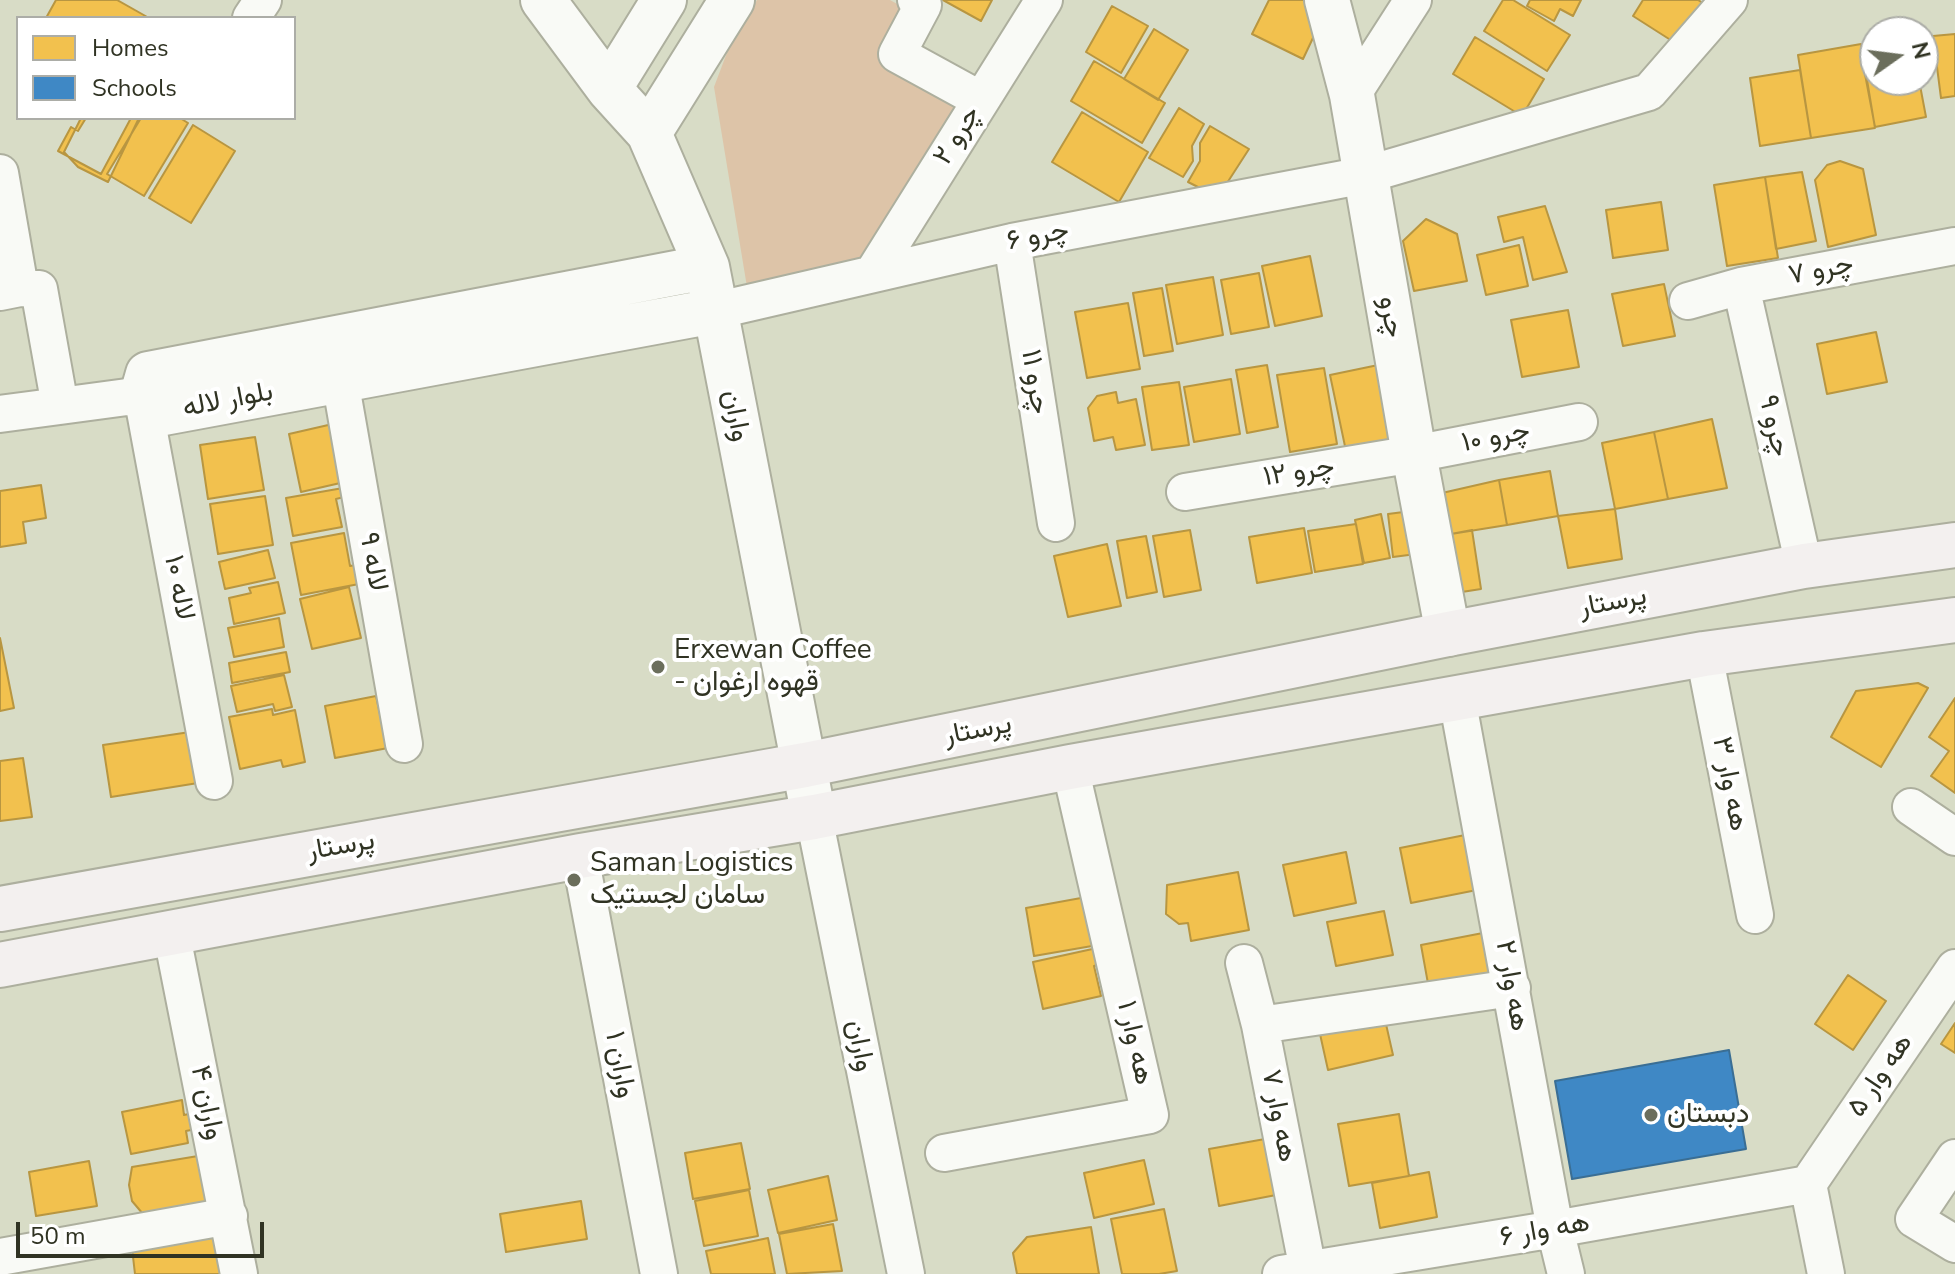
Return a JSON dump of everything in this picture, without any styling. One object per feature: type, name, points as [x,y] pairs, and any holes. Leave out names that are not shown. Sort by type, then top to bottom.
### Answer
[{"type":"main road","name":"پرستار","points":[[0,909],[805,765],[1448,634],[1804,566],[1955,545]]},
{"type":"main road","name":"پرستار","points":[[0,965],[580,856],[814,817],[1070,767],[1704,654],[1955,620]]},
{"type":"street","name":"واران","points":[[543,0],[609,89],[649,133],[707,267],[906,1274]]},
{"type":"street","points":[[609,89],[664,0]]},
{"type":"street","points":[[649,133],[732,0]]},
{"type":"street","points":[[916,0],[923,5],[897,54],[981,100]]},
{"type":"street","name":"چرو ۲","points":[[873,273],[1044,0]]},
{"type":"street","name":"چرو","points":[[1327,0],[1352,95],[1448,634]]},
{"type":"street","points":[[1352,95],[1413,0]]},
{"type":"street","name":"چرو ۶","points":[[714,311],[1012,242],[1365,175],[1649,92],[1729,0]]},
{"type":"street","points":[[0,173],[10,290],[39,289],[60,406]]},
{"type":"street","name":"چرو ۱۱","points":[[1012,242],[1056,523]]},
{"type":"street","name":"چرو ۷","points":[[1688,301],[1741,286],[1955,246]]},
{"type":"street","name":"بلوار لاله","points":[[707,267],[148,374],[142,395],[158,414],[714,311]]},
{"type":"street","name":"چرو ۹","points":[[1741,286],[1804,566]]},
{"type":"street","name":"لاله ۹","points":[[340,380],[404,744]]},
{"type":"street","points":[[0,414],[142,395]]},
{"type":"street","name":"لاله ۱۰","points":[[142,395],[214,781]]},
{"type":"street","name":"چرو ۱۰","points":[[1414,454],[1579,422]]},
{"type":"street","name":"چرو ۱۲","points":[[1185,492],[1414,454]]},
{"type":"street","name":"هه وار ۳","points":[[1704,654],[1755,915]]},
{"type":"street","name":"هه وار ۲","points":[[1457,698],[1555,1229],[1566,1274]]},
{"type":"street","name":"هه وار ۱","points":[[944,1153],[1150,1115],[1070,767]]},
{"type":"street","points":[[1911,807],[1955,837]]},
{"type":"street","name":"واران ۱","points":[[580,856],[659,1274]]},
{"type":"street","name":"واران ۴","points":[[171,931],[239,1274]]},
{"type":"street","name":"هه وار ۷","points":[[1244,963],[1260,1025],[1295,1272]]},
{"type":"street","name":"هه وار ۵","points":[[1808,1184],[1955,968]]},
{"type":"street","points":[[1260,1025],[1512,988]]},
{"type":"street","points":[[1955,1158],[1914,1219],[1955,1244]]},
{"type":"street","points":[[1808,1184],[1826,1274]]},
{"type":"street","name":"هه وار ۶","points":[[1295,1272],[1370,1267],[1555,1229],[1808,1184]]},
{"type":"street","points":[[0,1257],[229,1216]]},
{"type":"shaded area","points":[[757,0],[890,0],[908,10],[884,63],[959,101],[865,260],[747,287],[714,87],[728,50]]},
{"type":"building: Homes","points":[[56,0],[117,0],[145,16],[47,16]]},
{"type":"building: Homes","points":[[943,0],[992,0],[981,21]]},
{"type":"building: Homes","points":[[1269,0],[1315,0],[1321,21],[1303,59],[1252,34]]},
{"type":"building: Homes","points":[[1503,0],[1513,0],[1570,35],[1547,71],[1484,31]]},
{"type":"building: Homes","points":[[1530,0],[1581,0],[1573,16],[1560,9],[1554,21],[1527,6]]},
{"type":"building: Homes","points":[[1643,0],[1698,0],[1706,5],[1680,46],[1633,16]]},
{"type":"building: Homes","points":[[1112,6],[1148,26],[1121,73],[1086,52]]},
{"type":"building: Homes","points":[[1154,29],[1188,50],[1158,100],[1124,79]]},
{"type":"building: Homes","points":[[1955,34],[1955,96],[1941,98],[1939,35]]},
{"type":"building: Homes","points":[[1475,37],[1544,79],[1522,116],[1453,74]]},
{"type":"building: Homes","points":[[1859,44],[1859,96],[1870,96],[1875,128],[1811,138],[1798,55]]},
{"type":"building: Homes","points":[[1094,61],[1165,103],[1142,143],[1071,101]]},
{"type":"building: Homes","points":[[1800,70],[1811,138],[1760,146],[1750,78]]},
{"type":"building: Homes","points":[[1869,96],[1922,96],[1926,117],[1875,127]]},
{"type":"building: Homes","points":[[1179,108],[1204,124],[1192,146],[1193,161],[1183,177],[1149,158]]},
{"type":"building: Homes","points":[[1082,112],[1148,152],[1119,202],[1052,162]]},
{"type":"building: Homes","points":[[80,120],[138,120],[108,182],[78,167],[64,152]]},
{"type":"building: Homes","points":[[85,120],[130,120],[101,174],[58,151],[71,127],[78,131]]},
{"type":"building: Homes","points":[[140,120],[183,120],[188,123],[144,196],[107,174]]},
{"type":"building: Homes","points":[[193,125],[235,151],[191,223],[149,198]]},
{"type":"building: Homes","points":[[1210,126],[1249,149],[1218,197],[1188,182],[1200,161],[1200,143]]},
{"type":"building: Homes","points":[[1840,161],[1863,169],[1876,235],[1828,247],[1815,180],[1827,165]]},
{"type":"building: Homes","points":[[1802,172],[1816,241],[1776,249],[1765,177]]},
{"type":"building: Homes","points":[[1765,177],[1778,258],[1727,266],[1714,185]]},
{"type":"building: Homes","points":[[1661,202],[1668,250],[1613,258],[1606,210]]},
{"type":"building: Homes","points":[[1545,206],[1567,272],[1533,280],[1523,237],[1504,242],[1498,217]]},
{"type":"building: Homes","points":[[1426,219],[1457,234],[1467,281],[1414,291],[1403,241]]},
{"type":"building: Homes","points":[[1519,245],[1528,286],[1486,295],[1477,255]]},
{"type":"building: Homes","points":[[1310,256],[1322,316],[1275,326],[1262,266]]},
{"type":"building: Homes","points":[[1259,273],[1269,327],[1231,334],[1221,280]]},
{"type":"building: Homes","points":[[1213,277],[1223,335],[1177,344],[1166,285]]},
{"type":"building: Homes","points":[[1664,284],[1675,336],[1623,346],[1612,294]]},
{"type":"building: Homes","points":[[1162,288],[1173,351],[1144,356],[1133,293]]},
{"type":"building: Homes","points":[[1128,303],[1140,369],[1087,378],[1075,312]]},
{"type":"building: Homes","points":[[1568,310],[1579,367],[1522,377],[1511,320]]},
{"type":"building: Homes","points":[[1876,332],[1887,382],[1827,394],[1817,344]]},
{"type":"building: Homes","points":[[1383,364],[1405,439],[1346,451],[1330,375]]},
{"type":"building: Homes","points":[[1267,365],[1278,427],[1247,433],[1236,370]]},
{"type":"building: Homes","points":[[1324,368],[1337,444],[1290,452],[1277,375]]},
{"type":"building: Homes","points":[[1231,379],[1240,434],[1194,442],[1184,387]]},
{"type":"building: Homes","points":[[1179,382],[1189,445],[1152,450],[1142,387]]},
{"type":"building: Homes","points":[[1116,392],[1118,403],[1136,399],[1145,445],[1116,450],[1113,437],[1094,441],[1088,408],[1097,396]]},
{"type":"building: Homes","points":[[1712,419],[1727,488],[1668,499],[1654,432]]},
{"type":"building: Homes","points":[[337,423],[349,481],[301,492],[289,434]]},
{"type":"building: Homes","points":[[1654,432],[1668,499],[1615,509],[1602,443]]},
{"type":"building: Homes","points":[[255,437],[264,490],[208,499],[200,445]]},
{"type":"building: Homes","points":[[1550,471],[1558,516],[1507,525],[1499,480]]},
{"type":"building: Homes","points":[[1499,480],[1507,525],[1451,534],[1442,493]]},
{"type":"building: Homes","points":[[41,485],[46,518],[23,522],[26,543],[0,547],[0,491]]},
{"type":"building: Homes","points":[[343,488],[344,497],[336,499],[342,527],[293,536],[286,498]]},
{"type":"building: Homes","points":[[265,496],[273,545],[218,554],[210,504]]},
{"type":"building: Homes","points":[[1615,509],[1622,559],[1568,568],[1558,516]]},
{"type":"building: Homes","points":[[1419,510],[1424,553],[1393,557],[1388,514]]},
{"type":"building: Homes","points":[[1381,514],[1390,558],[1364,563],[1355,520]]},
{"type":"building: Homes","points":[[1356,524],[1363,564],[1315,572],[1308,531]]},
{"type":"building: Homes","points":[[1304,528],[1312,573],[1257,583],[1249,537]]},
{"type":"building: Homes","points":[[1190,530],[1201,590],[1164,597],[1153,536]]},
{"type":"building: Homes","points":[[1472,530],[1481,589],[1449,594],[1451,534]]},
{"type":"building: Homes","points":[[344,533],[350,566],[356,565],[359,584],[301,595],[291,543]]},
{"type":"building: Homes","points":[[1146,536],[1157,592],[1127,598],[1117,541]]},
{"type":"building: Homes","points":[[1107,544],[1121,606],[1068,617],[1054,556]]},
{"type":"building: Homes","points":[[268,550],[275,578],[225,589],[219,562]]},
{"type":"building: Homes","points":[[278,582],[285,613],[234,624],[229,598],[251,593],[249,588]]},
{"type":"building: Homes","points":[[349,587],[361,638],[312,649],[300,599]]},
{"type":"building: Homes","points":[[279,618],[284,647],[234,657],[228,628]]},
{"type":"building: Homes","points":[[0,638],[14,708],[0,711]]},
{"type":"building: Homes","points":[[286,652],[290,672],[232,683],[229,663]]},
{"type":"building: Homes","points":[[284,675],[292,707],[275,711],[273,704],[237,712],[231,686]]},
{"type":"building: Homes","points":[[1918,683],[1928,688],[1881,767],[1831,737],[1856,691]]},
{"type":"building: Homes","points":[[376,696],[380,714],[387,712],[388,748],[335,758],[325,706]]},
{"type":"building: Homes","points":[[1955,698],[1955,793],[1931,776],[1949,751],[1929,737]]},
{"type":"building: Homes","points":[[272,709],[273,715],[295,710],[305,762],[283,767],[281,760],[240,769],[229,717]]},
{"type":"building: Homes","points":[[190,732],[198,783],[111,797],[103,745]]},
{"type":"building: Homes","points":[[23,758],[32,817],[0,821],[0,761]]},
{"type":"building: Homes","points":[[1470,834],[1487,888],[1411,903],[1400,848]]},
{"type":"building: Homes","points":[[1346,852],[1356,903],[1294,916],[1283,865]]},
{"type":"building: Homes","points":[[1238,872],[1249,930],[1191,941],[1188,923],[1179,924],[1166,914],[1167,885]]},
{"type":"building: Homes","points":[[1092,896],[1086,913],[1092,946],[1034,956],[1026,908]]},
{"type":"building: Homes","points":[[1384,911],[1393,955],[1336,966],[1327,922]]},
{"type":"building: Homes","points":[[1488,932],[1497,975],[1429,989],[1421,945]]},
{"type":"building: Homes","points":[[1097,948],[1100,964],[1094,966],[1101,996],[1043,1009],[1033,962]]},
{"type":"building: Homes","points":[[1848,975],[1886,1001],[1853,1050],[1815,1024]]},
{"type":"building: Homes","points":[[1383,1011],[1393,1055],[1328,1070],[1318,1025]]},
{"type":"building: Homes","points":[[1955,1023],[1955,1053],[1941,1044]]},
{"type":"building: Homes","points":[[182,1100],[184,1115],[193,1113],[196,1129],[186,1131],[188,1143],[131,1154],[122,1112]]},
{"type":"building: Homes","points":[[1399,1114],[1409,1176],[1349,1186],[1338,1124]]},
{"type":"building: Homes","points":[[1265,1139],[1276,1195],[1219,1206],[1209,1149]]},
{"type":"building: Homes","points":[[741,1143],[750,1189],[693,1199],[685,1153]]},
{"type":"building: Homes","points":[[210,1154],[217,1202],[143,1214],[132,1201],[129,1185],[132,1167]]},
{"type":"building: Homes","points":[[1144,1160],[1154,1204],[1094,1218],[1084,1173]]},
{"type":"building: Homes","points":[[89,1161],[97,1206],[36,1216],[29,1172]]},
{"type":"building: Homes","points":[[1429,1172],[1437,1217],[1380,1228],[1372,1183]]},
{"type":"building: Homes","points":[[828,1176],[837,1220],[778,1233],[768,1190]]},
{"type":"building: Homes","points":[[749,1190],[758,1236],[704,1246],[695,1201]]},
{"type":"building: Homes","points":[[581,1201],[587,1239],[506,1252],[500,1214]]},
{"type":"building: Homes","points":[[1164,1209],[1177,1271],[1122,1274],[1111,1219]]},
{"type":"building: Homes","points":[[833,1224],[842,1271],[787,1274],[779,1234]]},
{"type":"building: Homes","points":[[1091,1227],[1099,1274],[1017,1274],[1013,1253],[1027,1237]]},
{"type":"building: Homes","points":[[219,1237],[224,1274],[135,1274],[132,1248]]},
{"type":"building: Homes","points":[[768,1238],[775,1274],[711,1274],[706,1251]]},
{"type":"building: Schools","name":"دبستان","points":[[1729,1050],[1746,1149],[1572,1179],[1555,1081]]},
{"type":"place","name":"Erxewan Coffee - قهوه ارغوان","points":[[658,667]]},
{"type":"place","name":"Saman Logistics سامان لجستیک","points":[[574,880]]},
{"type":"place","name":"دبستان","points":[[1651,1115]]}]
